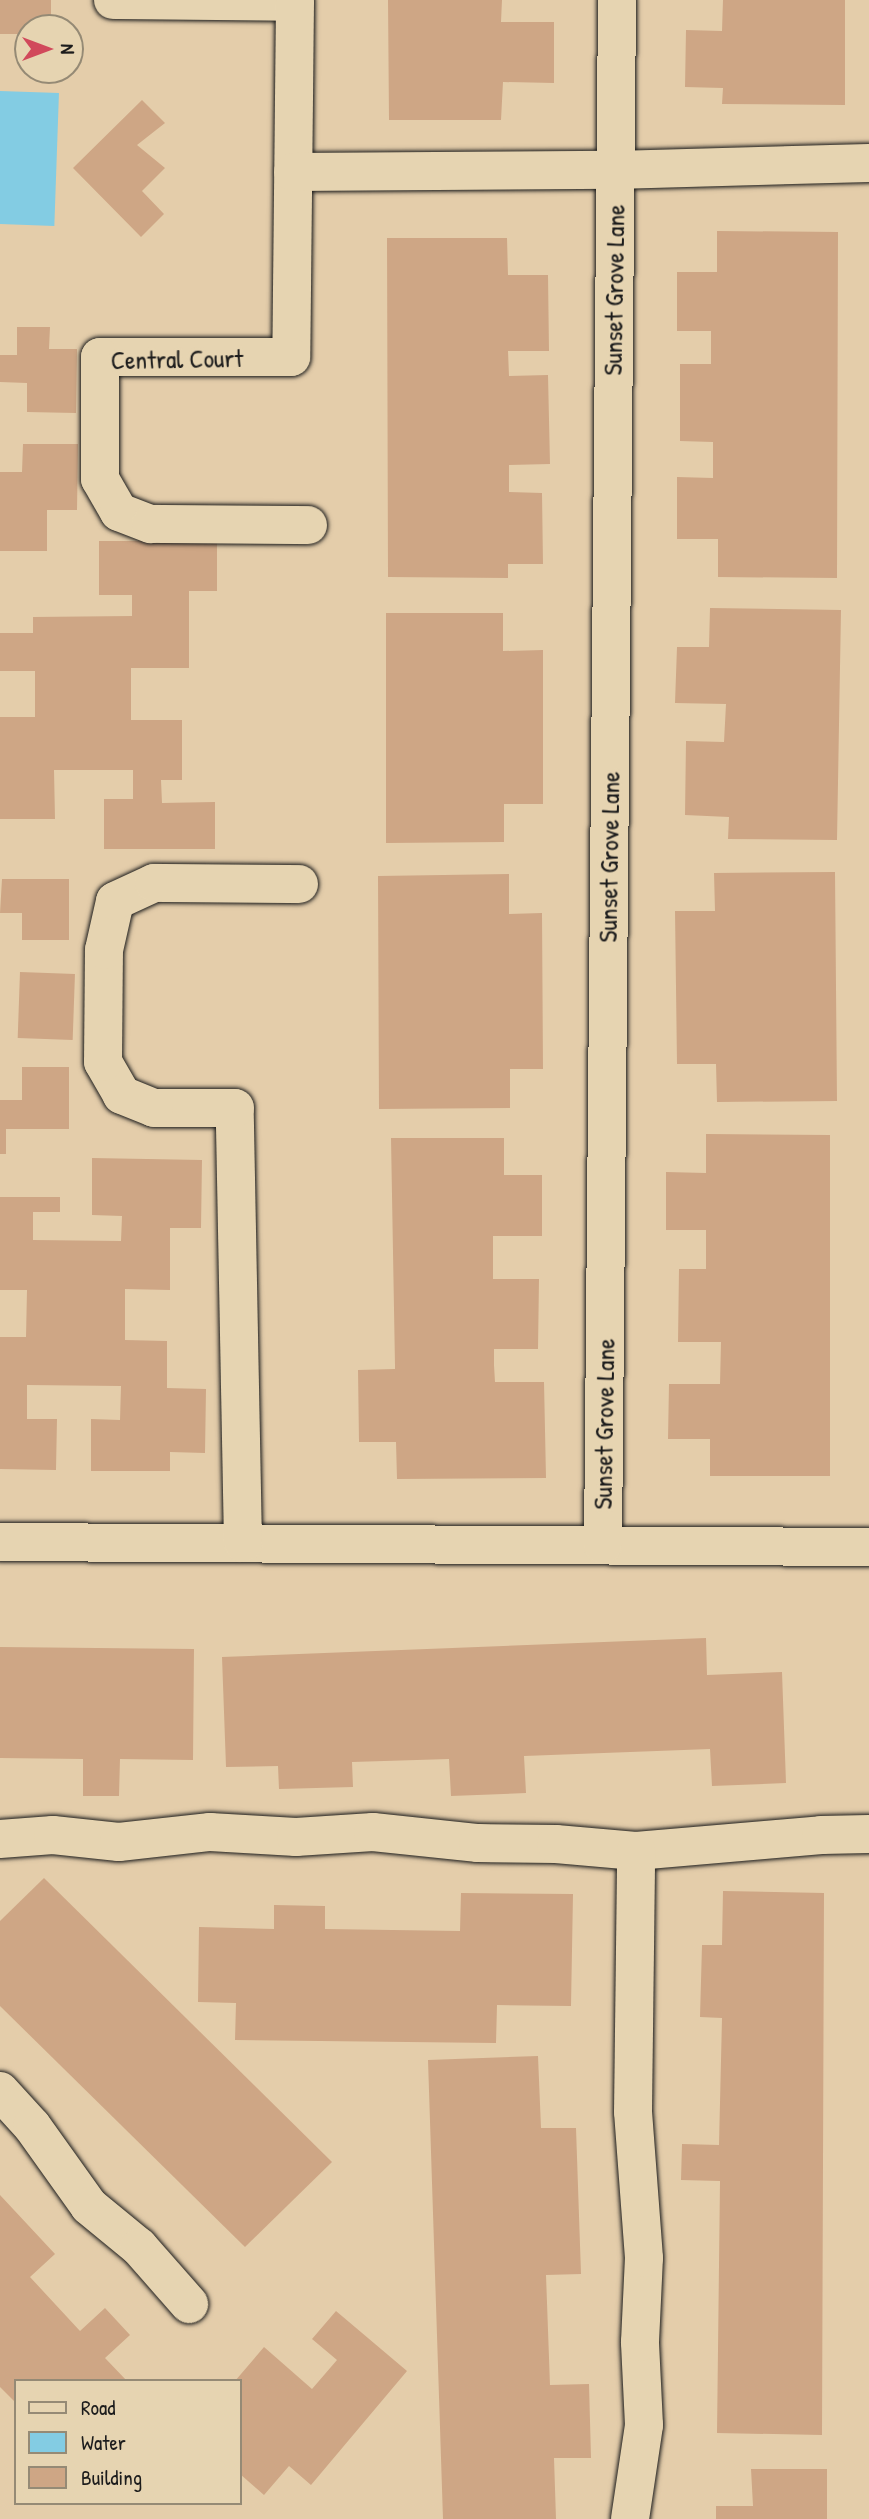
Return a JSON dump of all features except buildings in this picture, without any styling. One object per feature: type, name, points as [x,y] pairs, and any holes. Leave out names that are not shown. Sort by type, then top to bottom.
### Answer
[{"type":"street","name":"Central Court","points":[[113,0],[295,2],[291,357],[100,357],[100,479],[119,512],[151,524],[308,525]]},
{"type":"street","name":"Sunset Grove Lane","points":[[603,1545],[617,0]]},
{"type":"street","name":"Sunset Grove Lane","points":[[615,170],[869,163]]},
{"type":"street","points":[[293,172],[615,170]]},
{"type":"street","points":[[243,1543],[235,1108],[154,1108],[122,1096],[103,1062],[104,950],[115,901],[154,883],[299,884]]},
{"type":"street","name":"Sunset Grove Lane","points":[[0,1542],[869,1547]]},
{"type":"street","points":[[0,1839],[53,1835],[119,1842],[210,1832],[296,1836],[373,1832],[478,1843],[556,1844],[636,1852],[821,1835],[869,1834]]},
{"type":"street","points":[[630,2519],[645,2425],[640,2342],[644,2258],[633,2112],[636,1852]]},
{"type":"street","points":[[0,2091],[32,2126],[89,2206],[139,2247],[189,2304]]},
{"type":"water","points":[[0,91],[59,93],[54,226],[0,224]]}]
